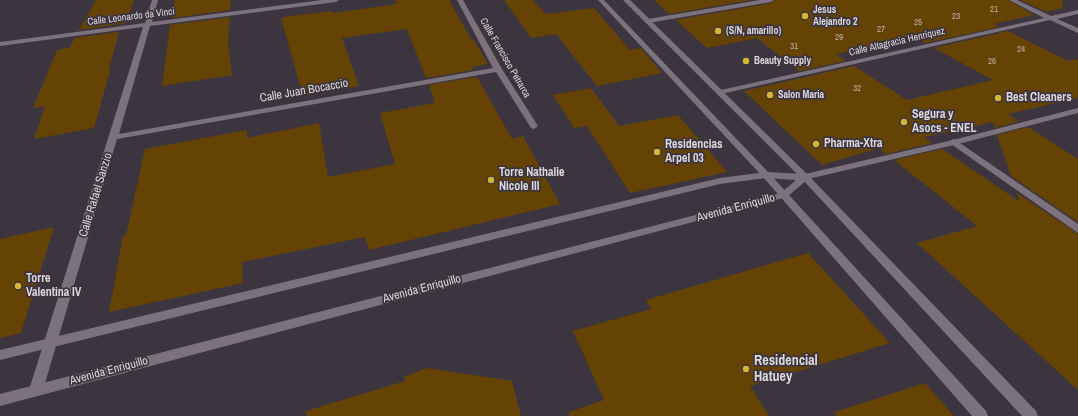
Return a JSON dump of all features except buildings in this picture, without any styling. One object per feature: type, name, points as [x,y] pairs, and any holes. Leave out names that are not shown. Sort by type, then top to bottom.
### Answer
[{"type":"street","name":"Calle Rafael Sanzio","points":[[36,390],[155,0]]},
{"type":"street","name":"Calle Leonardo da Vinci","points":[[0,44],[336,0]]},
{"type":"street","name":"Calle Francisco Petrarca","points":[[460,0],[498,69],[534,126]]},
{"type":"street","points":[[601,0],[766,175],[981,416]]},
{"type":"street","points":[[626,0],[805,176],[1031,416]]},
{"type":"street","points":[[648,21],[771,0]]},
{"type":"street","points":[[1012,0],[1078,31]]},
{"type":"street","name":"Calle Altagracia Henríquez","points":[[721,92],[1078,12]]},
{"type":"street","name":"Calle Juan Bocaccio","points":[[114,137],[498,69]]},
{"type":"street","points":[[805,176],[954,142],[1077,110]]},
{"type":"street","points":[[954,142],[1078,229]]},
{"type":"street","name":"Avenida Enriquillo","points":[[0,356],[653,196],[720,181],[766,175],[805,176]]},
{"type":"street","name":"Avenida Enriquillo","points":[[0,400],[784,195],[805,176]]},
{"type":"place","name":"Jesus Alejandro 2","points":[[805,16]]},
{"type":"place","name":"(S/N, amarillo)","points":[[718,31]]},
{"type":"place","name":"Beauty Supply","points":[[746,61]]},
{"type":"place","name":"Salon Maria","points":[[770,95]]},
{"type":"place","name":"Best Cleaners","points":[[998,98]]},
{"type":"place","name":"Segura y Asocs - ENEL","points":[[904,122]]},
{"type":"place","name":"Pharma-Xtra","points":[[816,144]]},
{"type":"place","name":"Residencias Arpel 03","points":[[657,152]]},
{"type":"place","name":"Torre Nathalie Nicole III","points":[[491,180]]},
{"type":"place","name":"Torre Valentina IV","points":[[18,286]]},
{"type":"place","name":"Residencial Hatuey","points":[[746,369]]}]
